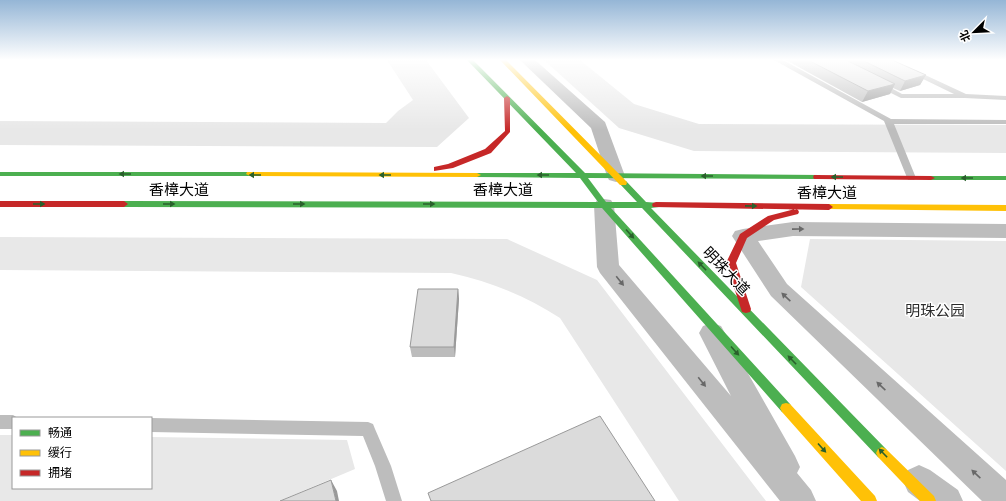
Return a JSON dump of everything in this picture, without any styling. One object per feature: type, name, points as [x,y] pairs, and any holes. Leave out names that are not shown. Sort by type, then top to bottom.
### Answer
[{"type":"main road","points":[[493,83],[582,175],[604,204],[702,315],[870,501]]},
{"type":"main road","name":"明珠大道","points":[[526,83],[929,501]]},
{"type":"main road","points":[[410,175],[450,166],[488,151],[508,130],[508,98]]},
{"type":"main road","name":"香樟大道","points":[[0,174],[582,175],[1006,178]]},
{"type":"main road","name":"香樟大道","points":[[0,204],[604,204],[1006,208]]},
{"type":"main road","points":[[748,314],[731,263],[743,236],[771,218],[812,207]]},
{"type":"street","points":[[553,83],[599,126],[616,176]]},
{"type":"street","points":[[604,204],[608,266],[801,501]]},
{"type":"street","points":[[1005,501],[779,290],[743,236],[793,229],[1006,230]]},
{"type":"street","points":[[702,315],[801,501]]},
{"type":"street","points":[[895,465],[948,501]]},
{"type":"lane","points":[[820,83],[888,121],[1006,122]]},
{"type":"lane","points":[[876,83],[901,96],[965,96],[1006,98]]},
{"type":"lane","points":[[938,83],[965,96]]},
{"type":"lane","points":[[888,121],[911,178]]},
{"type":"lane","points":[[0,422],[12,422]]},
{"type":"lane","points":[[152,425],[368,429],[383,466],[394,501]]},
{"type":"green space","points":[[402,83],[443,83],[469,118],[437,147],[0,145],[0,121],[386,123],[398,111],[413,100]]},
{"type":"green space","points":[[570,83],[609,83],[634,104],[699,124],[1006,125],[1006,153],[694,151],[619,128]]},
{"type":"green space","points":[[0,237],[507,239],[597,280],[766,501],[679,501],[560,318],[521,296],[494,285],[451,273],[0,270]]},
{"type":"green space","name":"明珠公园","points":[[810,239],[1006,241],[1006,471],[801,287]]},
{"type":"green space","points":[[0,435],[12,435],[12,489],[152,489],[152,437],[347,440],[355,469],[279,501],[0,501]]},
{"type":"building","points":[[853,83],[895,84],[868,91]]},
{"type":"building","points":[[418,289],[458,289],[454,347],[410,347]]},
{"type":"building","points":[[600,416],[655,501],[431,501],[428,493]]},
{"type":"building","points":[[331,480],[336,501],[280,501]]},
{"type":"traffic: fast","points":[[493,83],[582,175],[604,205],[786,408]]},
{"type":"traffic: fast","points":[[0,174],[250,174]]},
{"type":"traffic: fast","points":[[477,175],[817,177]]},
{"type":"traffic: fast","points":[[931,178],[1006,178]]},
{"type":"traffic: fast","points":[[623,183],[882,453]]},
{"type":"traffic: fast","points":[[124,204],[656,205]]},
{"type":"traffic: slow","points":[[526,83],[623,183]]},
{"type":"traffic: slow","points":[[250,174],[477,175]]},
{"type":"traffic: slow","points":[[829,207],[1006,208]]},
{"type":"traffic: slow","points":[[786,408],[870,501]]},
{"type":"traffic: slow","points":[[882,453],[929,501]]},
{"type":"traffic: jam","points":[[437,169],[450,166],[488,151],[508,131],[507,98]]},
{"type":"traffic: jam","points":[[817,177],[931,178]]},
{"type":"traffic: jam","points":[[0,204],[124,204]]},
{"type":"traffic: jam","points":[[656,205],[829,207]]},
{"type":"traffic: jam","points":[[746,309],[731,263],[743,236],[771,218],[795,212]]}]
